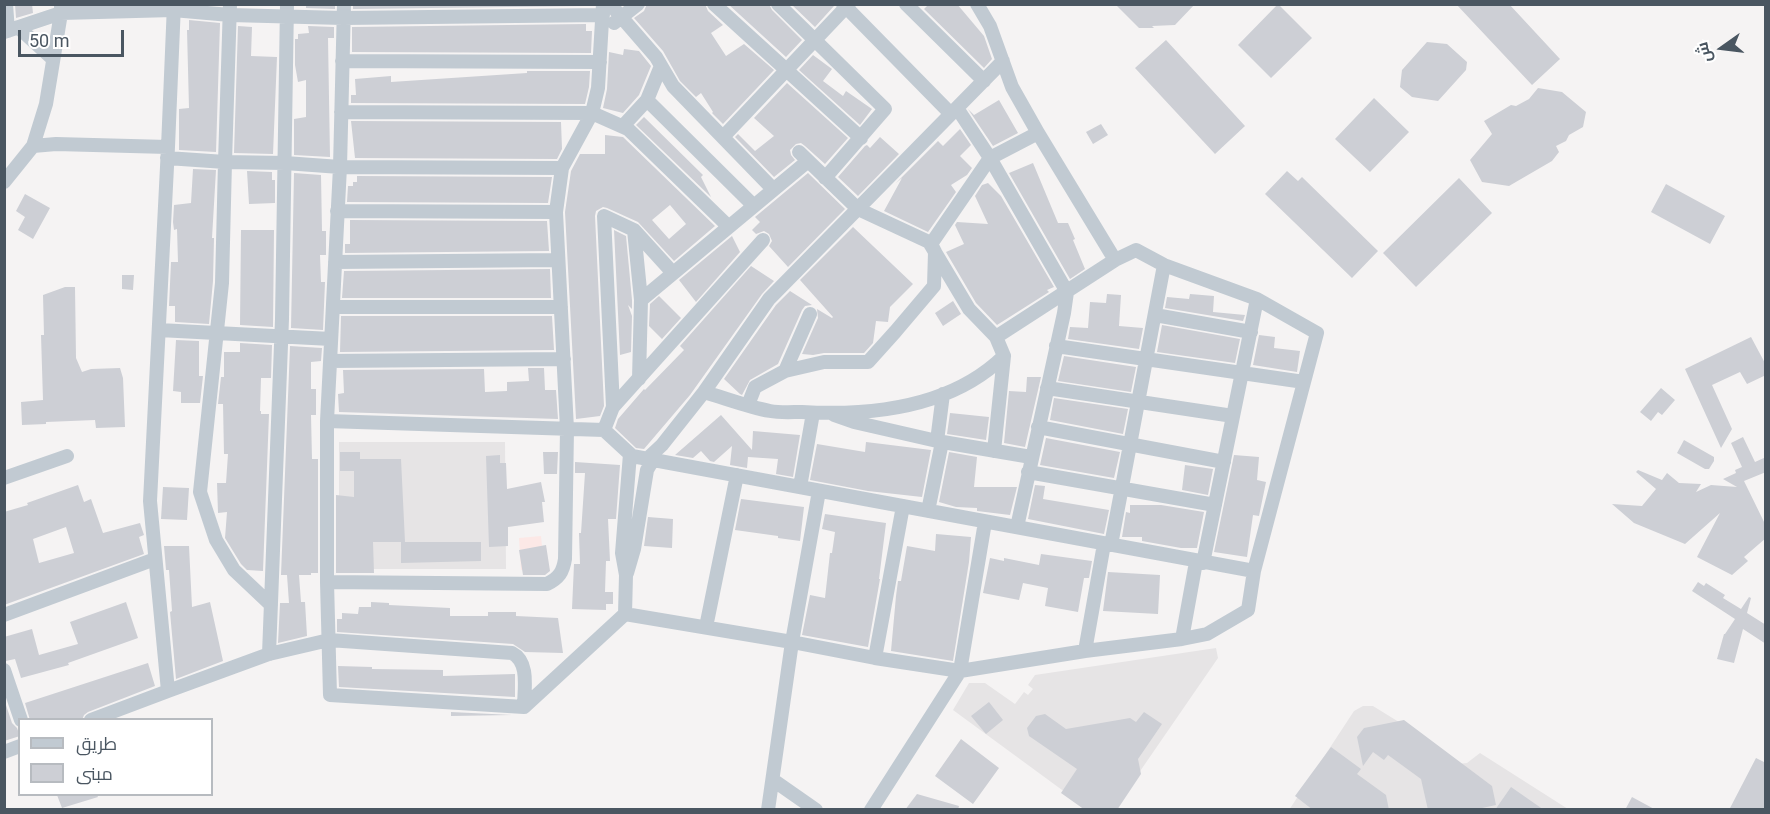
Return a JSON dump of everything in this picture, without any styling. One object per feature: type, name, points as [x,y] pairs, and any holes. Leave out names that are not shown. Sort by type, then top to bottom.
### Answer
[{"type":"street","points":[[6,4],[10,30],[53,59]]},
{"type":"street","points":[[40,4],[41,19]]},
{"type":"street","points":[[603,32],[638,4]]},
{"type":"street","points":[[714,4],[861,138]]},
{"type":"street","points":[[778,4],[885,109],[825,178]]},
{"type":"street","points":[[906,4],[984,81]]},
{"type":"street","points":[[977,4],[990,26],[1012,87],[1115,260]]},
{"type":"street","points":[[723,137],[846,5],[954,111],[990,158],[1067,292],[1017,528]]},
{"type":"street","points":[[10,30],[61,9],[174,7],[343,11],[605,8],[621,18],[656,57],[673,86],[773,189]]},
{"type":"street","points":[[168,691],[150,501],[174,7]]},
{"type":"street","points":[[327,582],[547,584],[563,571],[567,429],[556,212],[562,168],[592,113],[598,88],[605,8]]},
{"type":"street","points":[[4,182],[33,146],[46,104],[61,9]]},
{"type":"street","points":[[230,10],[222,283],[200,492],[216,540],[234,570],[271,605]]},
{"type":"street","points":[[269,654],[281,336],[287,10]]},
{"type":"street","points":[[343,11],[340,167],[327,421],[330,695],[524,707],[625,614],[626,575],[622,553],[630,454]]},
{"type":"street","points":[[342,61],[600,62]]},
{"type":"street","points":[[626,575],[634,549],[650,459],[704,392],[769,299],[1003,61]]},
{"type":"street","points":[[623,126],[647,100],[662,66]]},
{"type":"street","points":[[647,100],[754,206]]},
{"type":"street","points":[[341,112],[592,113],[628,129],[729,227]]},
{"type":"street","points":[[748,405],[756,387],[785,371],[824,362],[868,362],[934,286],[935,252],[931,244],[990,158],[1038,132]]},
{"type":"street","points":[[33,146],[56,144],[168,152],[225,162],[340,167],[562,168]]},
{"type":"street","points":[[641,300],[754,206],[803,156],[858,208],[929,242],[969,309],[996,337],[1004,356],[994,451]]},
{"type":"street","points":[[338,211],[556,212]]},
{"type":"street","points":[[613,407],[604,216],[634,230],[673,273]]},
{"type":"street","points":[[634,230],[641,300],[639,379]]},
{"type":"street","points":[[604,430],[613,407],[763,240]]},
{"type":"street","points":[[625,614],[960,671],[1207,634],[1248,610],[1254,571],[1317,333],[1257,299],[1164,265],[1136,250],[1115,260],[996,337]]},
{"type":"street","points":[[335,262],[558,260]]},
{"type":"street","points":[[1085,651],[1122,488],[1164,265]]},
{"type":"street","points":[[1182,639],[1215,504],[1257,299]]},
{"type":"street","points":[[333,307],[561,307]]},
{"type":"street","points":[[785,371],[810,314]]},
{"type":"street","points":[[1155,315],[1251,332]]},
{"type":"street","points":[[159,330],[331,339]]},
{"type":"street","points":[[1056,346],[1305,382]]},
{"type":"street","points":[[704,392],[770,411],[832,414],[909,406],[970,382],[992,368],[1004,356]]},
{"type":"street","points":[[330,361],[564,359]]},
{"type":"street","points":[[1047,388],[1233,416]]},
{"type":"street","points":[[928,511],[940,442],[943,394]]},
{"type":"street","points":[[800,487],[813,413]]},
{"type":"street","points":[[832,414],[854,422],[940,442],[1031,458]]},
{"type":"street","points":[[327,421],[604,430],[632,456],[1200,563],[1254,571]]},
{"type":"street","points":[[1038,427],[1224,462]]},
{"type":"street","points":[[4,478],[67,456]]},
{"type":"street","points":[[1028,472],[1215,504]]},
{"type":"street","points":[[706,627],[737,476]]},
{"type":"street","points":[[768,810],[792,642],[819,491]]},
{"type":"street","points":[[875,658],[903,506]]},
{"type":"street","points":[[871,810],[960,671],[985,522]]},
{"type":"street","points":[[4,615],[155,559]]},
{"type":"street","points":[[96,718],[269,654],[329,640],[512,653],[523,663],[524,707]]},
{"type":"street","points":[[4,670],[20,718]]},
{"type":"street","points":[[773,780],[816,810]]},
{"type":"shaded area","points":[[339,442],[505,442],[506,569],[339,569]]},
{"type":"shaded area","points":[[541,536],[544,568],[521,570],[519,538]]},
{"type":"shaded area","points":[[1216,648],[1218,658],[1114,809],[1088,809],[953,710],[969,683],[985,683],[1015,704],[1024,692],[1028,695],[1033,689],[1028,685],[1035,675]]},
{"type":"shaded area","points":[[1363,706],[1373,706],[1407,727],[1457,764],[1467,763],[1480,753],[1568,809],[1289,810],[1354,711]]},
{"type":"building","points":[[15,4],[32,4],[33,13],[16,18]]},
{"type":"building","points":[[306,4],[335,4],[335,9],[306,8]]},
{"type":"building","points":[[353,4],[585,4],[585,6],[353,9]]},
{"type":"building","points":[[647,4],[705,4],[708,11],[723,25],[711,33],[726,56],[744,44],[774,70],[723,124],[712,113],[701,93],[696,97],[680,81],[663,51],[634,18],[644,11]]},
{"type":"building","points":[[728,4],[769,4],[772,10],[802,40],[786,57]]},
{"type":"building","points":[[791,4],[834,4],[834,6],[815,27]]},
{"type":"building","points":[[929,4],[957,4],[984,36],[992,59],[984,68],[924,9]]},
{"type":"building","points":[[1115,4],[1195,4],[1175,25],[1139,28]]},
{"type":"building","points":[[1278,4],[1312,38],[1271,78],[1238,45]]},
{"type":"building","points":[[1456,4],[1509,4],[1560,59],[1532,85]]},
{"type":"building","points":[[189,20],[220,23],[216,152],[179,150],[179,109],[189,108],[187,30],[189,30]]},
{"type":"building","points":[[586,24],[586,31],[592,31],[591,53],[352,52],[352,27]]},
{"type":"building","points":[[238,26],[252,27],[251,56],[277,57],[273,154],[234,153]]},
{"type":"building","points":[[308,26],[334,27],[334,38],[328,38],[330,157],[294,155],[294,119],[306,117],[306,80],[298,82],[295,65],[295,39],[298,39],[298,34],[309,33]]},
{"type":"building","points":[[1166,40],[1245,126],[1215,154],[1135,68]]},
{"type":"building","points":[[1427,42],[1447,44],[1467,62],[1466,70],[1438,101],[1412,97],[1400,87],[1402,70]]},
{"type":"building","points":[[624,49],[639,51],[651,66],[639,95],[623,113],[603,108],[607,89],[609,52],[623,55]]},
{"type":"building","points":[[813,55],[832,69],[823,81],[843,96],[846,91],[872,109],[860,125],[799,70]]},
{"type":"building","points":[[527,71],[590,71],[585,104],[351,103],[351,95],[356,95],[355,79],[391,76],[391,82],[527,73]]},
{"type":"building","points":[[787,83],[848,138],[825,164],[801,143],[796,144],[790,150],[795,160],[774,177],[735,137],[738,134],[755,151],[774,136],[754,118]]},
{"type":"building","points":[[1538,88],[1562,92],[1586,112],[1583,127],[1556,146],[1559,152],[1552,161],[1509,186],[1482,182],[1470,160],[1492,134],[1484,121],[1511,105],[1516,106],[1529,99]]},
{"type":"building","points":[[1374,98],[1409,132],[1370,172],[1335,139]]},
{"type":"building","points":[[999,100],[1018,133],[993,146],[968,109],[974,115]]},
{"type":"building","points":[[644,117],[703,175],[701,177],[711,197],[636,125]]},
{"type":"building","points":[[351,121],[561,122],[562,149],[557,159],[355,158]]},
{"type":"building","points":[[1101,124],[1108,135],[1093,144],[1086,132]]},
{"type":"building","points":[[960,129],[971,145],[960,156],[972,168],[967,175],[951,185],[956,192],[928,232],[884,211],[902,178],[896,183],[938,141],[943,146]]},
{"type":"building","points":[[605,135],[623,137],[715,226],[674,261],[638,222],[607,208],[603,207],[596,211],[604,406],[600,416],[576,419],[565,212],[571,171],[580,154],[605,154]],"holes":[[[670,205],[686,224],[669,239],[652,220]]]},
{"type":"building","points":[[880,137],[899,154],[858,196],[838,177],[865,146],[870,148]]},
{"type":"building","points":[[1033,163],[1058,223],[1068,223],[1085,269],[1070,279],[1009,173]]},
{"type":"building","points":[[193,169],[216,170],[212,238],[214,238],[213,281],[209,324],[175,322],[175,306],[169,306],[171,262],[178,262],[177,229],[174,230],[173,222],[174,205],[191,203]]},
{"type":"building","points":[[247,171],[272,172],[272,180],[275,180],[275,203],[249,204]]},
{"type":"building","points":[[1287,171],[1298,181],[1302,177],[1378,251],[1352,278],[1265,194]]},
{"type":"building","points":[[294,173],[321,175],[322,231],[326,231],[326,255],[320,255],[321,282],[325,282],[323,330],[291,328]]},
{"type":"building","points":[[808,173],[845,209],[788,267],[769,246],[772,241],[769,234],[764,231],[756,234],[752,230],[760,222],[755,217]]},
{"type":"building","points":[[357,176],[552,177],[548,203],[347,202],[348,186],[353,186],[353,182],[357,182]]},
{"type":"building","points":[[1459,178],[1492,213],[1416,287],[1383,253]]},
{"type":"building","points":[[988,183],[1001,196],[1054,287],[997,325],[976,303],[946,252],[964,244],[955,225],[957,222],[988,224],[975,196],[982,185]]},
{"type":"building","points":[[1666,184],[1725,216],[1710,244],[1651,212]]},
{"type":"building","points":[[25,194],[50,208],[33,239],[18,230],[25,217],[16,211]]},
{"type":"building","points":[[350,220],[547,221],[549,251],[345,253],[345,244],[350,244]]},
{"type":"building","points":[[853,227],[913,284],[890,307],[888,322],[876,321],[873,343],[864,353],[802,354],[818,318],[817,309],[833,317],[800,280]]},
{"type":"building","points":[[241,230],[274,230],[273,327],[240,325]]},
{"type":"building","points":[[614,230],[626,236],[632,300],[632,309],[628,305],[632,316],[631,352],[620,355]]},
{"type":"building","points":[[732,236],[740,252],[696,302],[679,280]]},
{"type":"building","points":[[751,266],[774,281],[762,294],[690,395],[644,449],[636,448],[615,428],[618,419],[644,389],[684,350],[680,346]]},
{"type":"building","points":[[550,269],[551,298],[342,298],[344,271]]},
{"type":"building","points":[[122,275],[134,275],[133,290],[122,289]]},
{"type":"building","points":[[65,287],[75,287],[76,358],[82,372],[91,369],[120,368],[123,378],[125,427],[96,428],[95,420],[22,425],[21,402],[43,400],[41,335],[44,335],[43,295]]},
{"type":"building","points":[[790,291],[812,305],[805,306],[802,310],[778,364],[750,380],[742,395],[724,379],[776,305]]},
{"type":"building","points":[[1107,294],[1121,295],[1119,326],[1143,328],[1139,349],[1068,339],[1070,327],[1088,328],[1090,302],[1106,303]]},
{"type":"building","points":[[1190,294],[1214,296],[1213,312],[1245,315],[1243,321],[1165,308],[1167,297],[1189,299]]},
{"type":"building","points":[[659,296],[681,318],[662,339],[649,326],[650,304]]},
{"type":"building","points":[[953,301],[961,314],[943,326],[935,313]]},
{"type":"building","points":[[341,316],[552,316],[554,350],[340,352]]},
{"type":"building","points":[[1162,325],[1240,339],[1235,363],[1157,352]]},
{"type":"building","points":[[1259,335],[1275,337],[1274,348],[1300,351],[1297,372],[1253,365]]},
{"type":"building","points":[[1751,337],[1766,365],[1766,375],[1747,384],[1740,372],[1712,385],[1732,429],[1721,448],[1685,369]]},
{"type":"building","points":[[176,340],[199,341],[199,376],[203,376],[200,403],[181,403],[181,392],[173,391]]},
{"type":"building","points":[[240,343],[272,345],[271,378],[261,378],[260,411],[261,414],[269,414],[263,571],[247,570],[241,564],[225,538],[227,512],[218,513],[217,483],[226,483],[228,454],[224,454],[223,404],[218,404],[221,377],[224,377],[224,352],[240,352]]},
{"type":"building","points":[[290,346],[322,348],[321,361],[311,362],[311,389],[316,389],[316,415],[311,415],[312,459],[318,459],[318,573],[299,575],[301,602],[305,602],[307,636],[278,643],[280,603],[289,603],[287,575],[281,575]]},
{"type":"building","points":[[1064,356],[1136,367],[1131,392],[1058,381]]},
{"type":"building","points":[[528,368],[544,368],[545,390],[556,390],[558,419],[339,412],[338,394],[344,393],[343,370],[484,369],[485,392],[507,391],[507,382],[529,381]]},
{"type":"building","points":[[1027,377],[1041,377],[1025,447],[1004,443],[1009,391],[1026,392]]},
{"type":"building","points":[[1661,388],[1675,400],[1662,415],[1658,412],[1651,421],[1640,412]]},
{"type":"building","points":[[1054,398],[1128,409],[1123,434],[1050,420]]},
{"type":"building","points":[[950,413],[989,417],[986,440],[947,434]]},
{"type":"building","points":[[721,415],[752,450],[753,431],[800,435],[793,477],[776,474],[778,459],[748,457],[747,468],[730,465],[732,446],[714,462],[710,461],[701,451],[693,458],[675,455]]},
{"type":"building","points":[[1743,437],[1755,462],[1766,457],[1766,472],[1744,481],[1766,526],[1766,538],[1744,557],[1748,561],[1732,575],[1697,557],[1720,513],[1685,544],[1634,523],[1612,504],[1642,506],[1656,489],[1636,472],[1638,470],[1662,480],[1667,473],[1679,483],[1701,484],[1696,492],[1711,485],[1737,487],[1723,479],[1736,473],[1735,470],[1742,467],[1731,443]]},
{"type":"building","points":[[1046,438],[1120,452],[1114,478],[1040,465]]},
{"type":"building","points":[[1684,440],[1714,457],[1709,469],[1677,453]]},
{"type":"building","points":[[866,442],[931,450],[922,497],[868,491],[810,480],[817,444],[865,452]]},
{"type":"building","points":[[340,452],[360,452],[360,459],[401,459],[405,542],[373,542],[374,573],[336,573],[336,495],[354,497],[354,471],[340,471]]},
{"type":"building","points":[[543,452],[558,452],[557,474],[544,474]]},
{"type":"building","points":[[949,452],[977,457],[974,487],[1017,487],[1010,515],[977,511],[977,508],[956,507],[939,502]]},
{"type":"building","points":[[500,455],[500,463],[506,463],[507,489],[541,482],[545,502],[542,502],[544,522],[508,527],[508,546],[489,547],[486,456]]},
{"type":"building","points":[[1234,455],[1259,457],[1257,480],[1266,482],[1259,516],[1253,515],[1247,557],[1214,552]]},
{"type":"building","points":[[575,462],[620,465],[616,519],[608,519],[610,561],[606,561],[605,592],[613,592],[613,604],[606,604],[606,610],[572,609],[574,564],[580,564],[579,533],[581,533],[585,473],[575,473]]},
{"type":"building","points":[[1185,465],[1213,469],[1208,495],[1182,490]]},
{"type":"building","points":[[78,485],[84,502],[91,499],[103,533],[140,523],[144,535],[139,537],[144,554],[4,605],[4,512],[28,505],[27,503]],"holes":[[[66,527],[74,553],[39,563],[33,539]]]},
{"type":"building","points":[[1035,485],[1045,486],[1043,499],[1109,510],[1104,534],[1028,519]]},
{"type":"building","points":[[163,487],[189,488],[187,520],[161,519]]},
{"type":"building","points":[[741,499],[804,507],[800,541],[735,530]]},
{"type":"building","points":[[1130,505],[1161,505],[1204,512],[1197,548],[1181,548],[1142,541],[1142,537],[1122,537],[1126,512],[1130,513]]},
{"type":"building","points":[[825,514],[886,523],[880,579],[868,647],[802,635],[810,595],[825,598],[835,532],[822,529]]},
{"type":"building","points":[[648,517],[673,519],[672,548],[644,546]]},
{"type":"building","points":[[936,534],[971,537],[953,661],[891,651],[898,581],[901,581],[907,546],[935,551]]},
{"type":"building","points":[[401,542],[481,542],[481,561],[401,563]]},
{"type":"building","points":[[546,545],[550,571],[545,575],[523,575],[519,550]]},
{"type":"building","points":[[164,546],[189,546],[192,607],[210,602],[223,661],[176,679],[169,570],[166,570]]},
{"type":"building","points":[[1041,554],[1092,561],[1089,578],[1084,578],[1078,612],[1045,606],[1048,588],[1023,583],[1019,600],[983,593],[990,558],[1004,561],[1004,558],[1039,565]]},
{"type":"building","points":[[1108,572],[1160,575],[1158,614],[1103,611]]},
{"type":"building","points":[[1698,582],[1704,586],[1706,583],[1725,595],[1723,598],[1741,609],[1749,597],[1751,598],[1747,613],[1766,625],[1766,644],[1743,629],[1734,663],[1717,659],[1724,634],[1735,619],[1692,591]]},
{"type":"building","points":[[126,602],[138,638],[68,663],[69,665],[21,678],[15,659],[6,661],[4,637],[32,629],[39,655],[78,644],[70,622]]},
{"type":"building","points":[[371,602],[450,608],[450,616],[488,616],[488,612],[516,612],[516,616],[558,618],[563,653],[525,652],[513,644],[337,632],[337,619],[342,619],[342,613],[358,614],[359,607],[371,607]]},
{"type":"building","points":[[148,663],[155,686],[88,712],[83,718],[29,718],[25,703]]},
{"type":"building","points":[[338,666],[443,670],[443,676],[515,674],[515,697],[339,687]]},
{"type":"building","points":[[4,699],[12,723],[18,731],[18,737],[4,741]]},
{"type":"building","points":[[989,702],[1003,720],[986,734],[971,716]]},
{"type":"building","points":[[451,712],[512,715],[451,716]]},
{"type":"building","points":[[1144,712],[1162,724],[1138,759],[1141,774],[1117,810],[1085,810],[1061,793],[1077,769],[1029,736],[1027,728],[1036,716],[1045,714],[1066,729],[1130,718],[1136,722]]},
{"type":"building","points":[[1404,720],[1492,786],[1496,805],[1473,810],[1428,810],[1421,779],[1388,755],[1384,760],[1373,752],[1363,766],[1357,737],[1364,728]]},
{"type":"building","points":[[961,739],[999,768],[973,804],[935,776]]},
{"type":"building","points":[[1331,747],[1361,769],[1357,774],[1386,795],[1389,810],[1313,810],[1295,796]]},
{"type":"building","points":[[1756,758],[1766,763],[1766,810],[1729,810]]},
{"type":"building","points":[[1511,787],[1544,810],[1495,810]]},
{"type":"building","points":[[917,794],[959,806],[958,810],[905,810]]},
{"type":"building","points":[[57,796],[98,797],[62,808]]},
{"type":"building","points":[[1632,797],[1656,810],[1625,810]]}]
